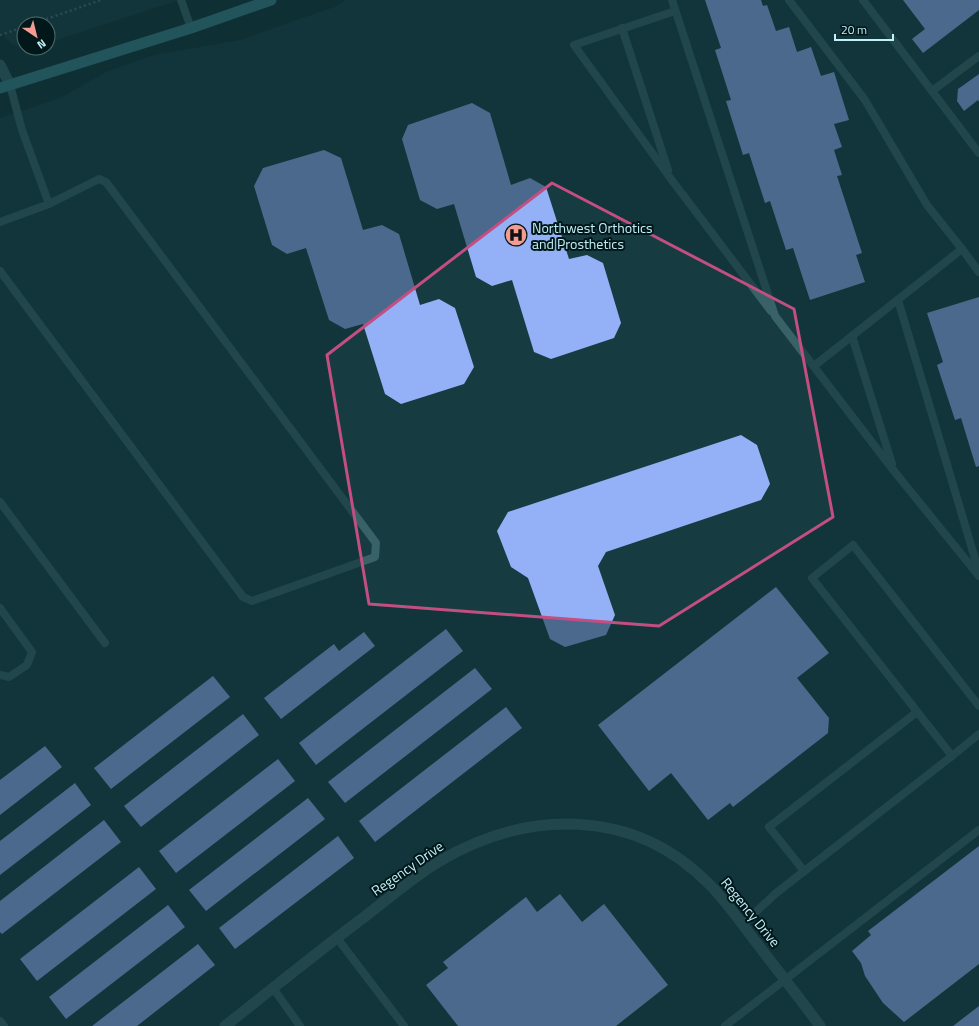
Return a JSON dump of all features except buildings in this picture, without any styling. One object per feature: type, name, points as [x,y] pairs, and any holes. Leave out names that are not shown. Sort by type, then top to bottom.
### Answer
[{"type":"main road","points":[[5,86],[191,28],[270,0]]},
{"type":"street","points":[[0,65],[5,86]]},
{"type":"street","name":"Regency Drive","points":[[225,1026],[337,938],[437,863],[464,849],[512,830],[557,823],[599,826],[641,838],[677,857],[710,884],[820,1026]]},
{"type":"lane","points":[[181,0],[191,28]]},
{"type":"lane","points":[[672,0],[775,316]]},
{"type":"lane","points":[[789,0],[865,100],[927,205],[979,272]]},
{"type":"lane","points":[[863,0],[979,153]]},
{"type":"lane","points":[[675,11],[574,45],[671,178],[775,316],[894,471],[979,576]]},
{"type":"lane","points":[[622,28],[671,178]]},
{"type":"lane","points":[[932,91],[979,56]]},
{"type":"lane","points":[[5,86],[49,204]]},
{"type":"lane","points":[[0,222],[49,204],[99,180],[106,182],[376,543],[375,557],[252,601],[243,597],[0,271]]},
{"type":"lane","points":[[814,366],[962,249]]},
{"type":"lane","points":[[898,300],[979,572]]},
{"type":"lane","points":[[852,336],[894,471]]},
{"type":"lane","points":[[0,502],[105,643]]},
{"type":"lane","points":[[952,756],[812,578],[853,545],[979,706]]},
{"type":"lane","points":[[0,608],[32,652],[26,665],[9,677],[0,675]]},
{"type":"lane","points":[[804,871],[769,827],[917,712]]},
{"type":"lane","points":[[742,925],[775,894],[979,734]]},
{"type":"lane","points":[[725,1026],[979,830]]},
{"type":"lane","points":[[337,938],[404,1026]]},
{"type":"lane","points":[[273,988],[300,1026]]},
{"type":"lane","points":[[0,1021],[4,1026]]},
{"type":"path","points":[[55,16],[101,0]]},
{"type":"path","points":[[0,35],[16,30]]},
{"type":"highlighted area","points":[[552,183],[794,309],[833,517],[659,626],[369,604],[327,355]]},
{"type":"shaded area","points":[[0,0],[179,0],[56,40],[56,16],[16,16],[16,45],[12,44],[0,32]]},
{"type":"shaded area","points":[[346,0],[979,0],[979,1026],[0,1026],[0,118],[60,98],[106,72],[154,55],[240,40],[337,6]]},
{"type":"place","name":"Northwest Orthotics and Prosthetics","points":[[516,235]]}]
